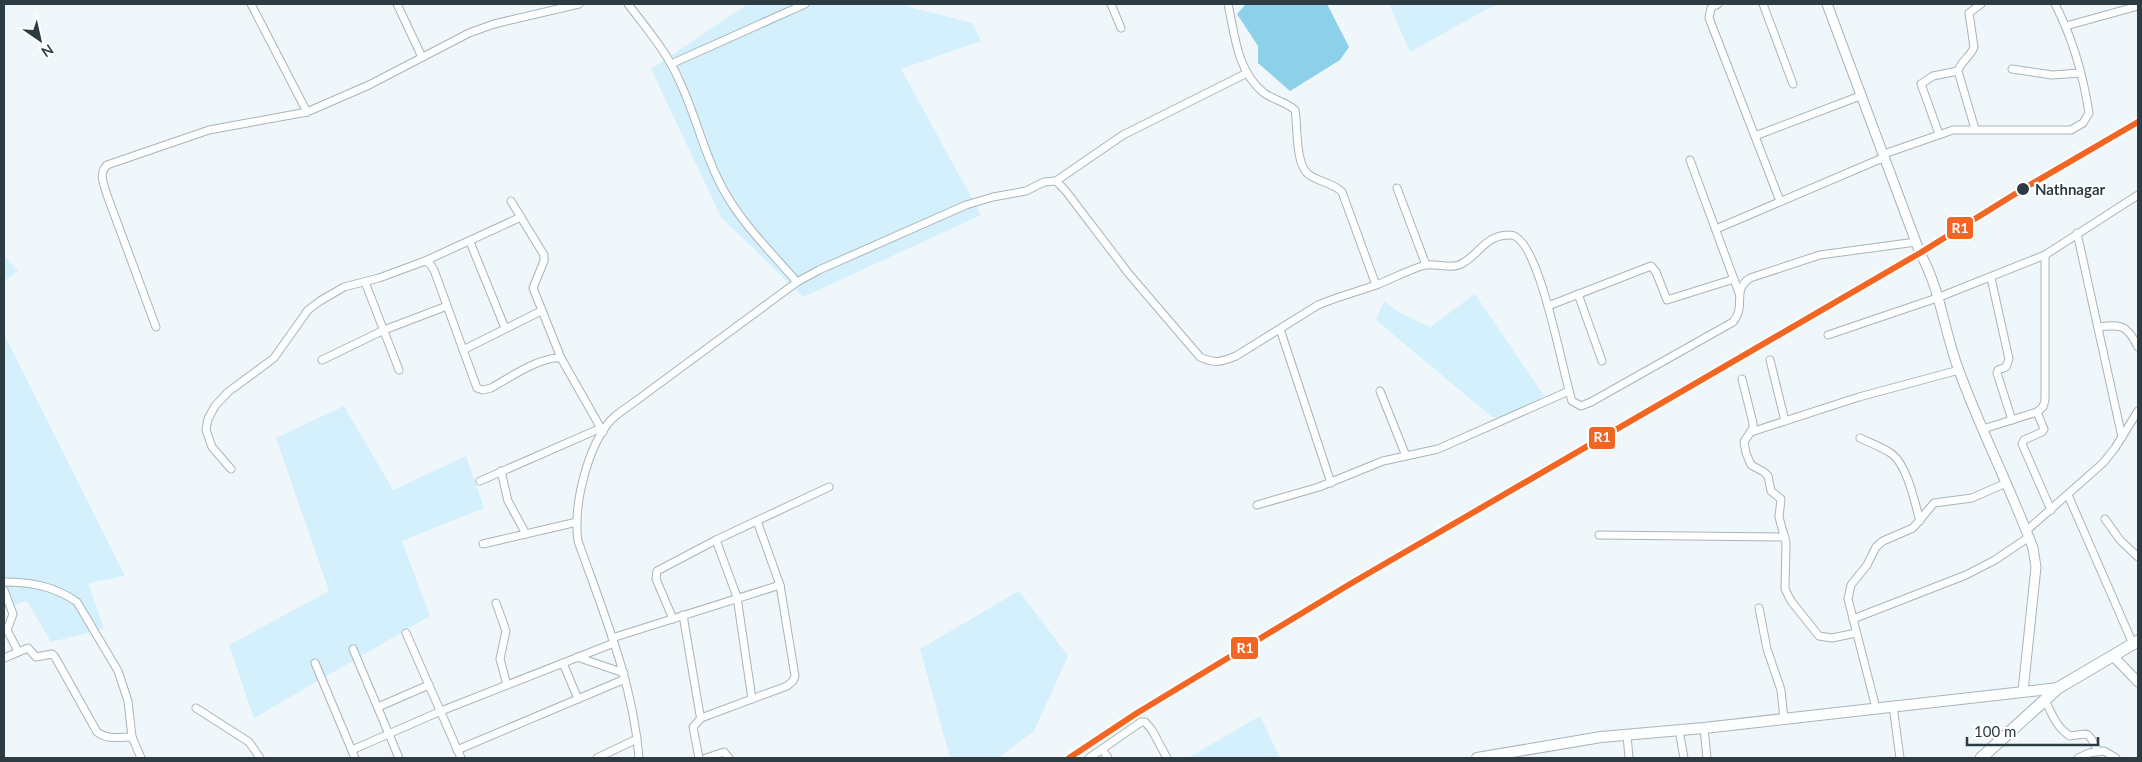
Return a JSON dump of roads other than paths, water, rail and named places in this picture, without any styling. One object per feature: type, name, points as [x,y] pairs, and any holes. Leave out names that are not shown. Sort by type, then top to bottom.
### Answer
[{"type":"main road","points":[[1981,758],[2058,688],[2136,643]]},
{"type":"main road","points":[[1477,758],[1509,755],[1601,737],[1704,728],[1893,706],[1928,704],[2058,688]]},
{"type":"street","points":[[251,4],[306,112]]},
{"type":"street","points":[[398,4],[422,56]]},
{"type":"street","points":[[156,327],[107,195],[101,175],[102,170],[107,165],[209,130],[306,112],[369,85],[469,33],[494,24],[579,4]]},
{"type":"street","points":[[628,4],[671,64],[680,80],[715,174],[724,191],[736,210],[796,282]]},
{"type":"street","points":[[671,64],[805,4]]},
{"type":"street","points":[[1111,4],[1121,28]]},
{"type":"street","points":[[1228,4],[1240,60],[1247,73],[1266,94],[1295,110],[1303,168],[1309,175],[1335,185],[1342,192],[1376,285]]},
{"type":"street","points":[[1718,4],[1711,8],[1709,18],[1780,200]]},
{"type":"street","points":[[1763,4],[1794,84]]},
{"type":"street","points":[[1826,4],[1860,96],[1885,155],[1916,242],[1933,280],[1959,370],[2028,534],[2036,567],[2023,691]]},
{"type":"street","points":[[1975,129],[1958,71],[1974,47],[1969,13],[1981,4]]},
{"type":"street","points":[[1716,229],[1885,155],[1939,134],[1953,130],[1975,129],[2071,130],[2083,124],[2089,113],[2081,73],[2073,42],[2055,4]]},
{"type":"street","points":[[2066,26],[2138,6]]},
{"type":"street","points":[[2012,69],[2052,75],[2081,73]]},
{"type":"street","points":[[1939,134],[1921,84],[1933,76],[1958,71]]},
{"type":"street","points":[[639,758],[636,726],[625,676],[578,541],[576,526],[585,473],[602,430],[629,406],[796,282],[966,205],[993,197],[1026,191],[1044,182],[1056,182],[1123,135],[1247,73]]},
{"type":"street","points":[[1755,136],[1860,96]]},
{"type":"street","points":[[1056,182],[1066,190],[1129,274],[1200,357],[1212,362],[1236,356],[1318,305],[1426,265],[1450,267],[1459,265],[1469,259],[1487,241],[1496,237],[1511,234],[1519,237],[1529,252],[1548,306],[1572,401],[1581,406],[1733,322],[1739,314],[1741,306],[1739,293],[1690,160]]},
{"type":"street","points":[[1397,188],[1426,265]]},
{"type":"street","points":[[1828,335],[1991,278],[2045,254],[2138,195]]},
{"type":"street","points":[[511,201],[544,255],[544,260],[533,288],[560,358],[602,430]]},
{"type":"street","points":[[231,469],[212,448],[206,430],[208,419],[215,406],[228,392],[274,358],[308,310],[338,290],[425,261],[521,217]]},
{"type":"street","points":[[2077,233],[2122,437]]},
{"type":"street","points":[[470,242],[505,328]]},
{"type":"street","points":[[1739,293],[1742,284],[1750,278],[1820,255],[1916,242]]},
{"type":"street","points":[[1983,429],[2037,412],[2043,407],[2046,391],[2045,254]]},
{"type":"street","points":[[425,261],[434,270],[477,388],[483,390],[544,361],[554,357],[560,358]]},
{"type":"street","points":[[1548,306],[1651,266],[1656,272],[1667,300],[1734,279]]},
{"type":"street","points":[[1991,278],[2008,359],[2008,363],[1998,370],[1997,373],[2012,420]]},
{"type":"street","points":[[366,282],[399,370]]},
{"type":"street","points":[[1578,294],[1602,360]]},
{"type":"street","points":[[322,360],[384,330],[447,306]]},
{"type":"street","points":[[462,350],[541,310]]},
{"type":"street","points":[[2098,327],[2116,325],[2123,327],[2129,331],[2138,348]]},
{"type":"street","points":[[1280,329],[1331,483]]},
{"type":"street","points":[[1770,360],[1784,421]]},
{"type":"street","points":[[1751,432],[1859,397],[1959,370]]},
{"type":"street","points":[[1742,380],[1753,423],[1751,432],[1744,442],[1746,453],[1750,465],[1768,476],[1771,492],[1780,496],[1779,517],[1785,537],[1785,589],[1791,601],[1819,636],[1832,638],[1856,633]]},
{"type":"street","points":[[1380,391],[1406,456]]},
{"type":"street","points":[[1256,505],[1331,483],[1372,465],[1438,449],[1569,391]]},
{"type":"street","points":[[1853,619],[1966,575],[1995,560],[2028,534],[2051,510],[2103,463],[2138,411]]},
{"type":"street","points":[[2037,412],[2044,428],[2042,432],[2024,440],[2022,444],[2051,510]]},
{"type":"street","points":[[480,480],[602,430]]},
{"type":"street","points":[[1860,438],[1892,454],[1896,458],[1905,474],[1920,521]]},
{"type":"street","points":[[501,471],[508,501],[526,534]]},
{"type":"street","points":[[1876,708],[1848,599],[1851,585],[1867,565],[1876,547],[1884,541],[1914,528],[1934,503],[1972,498],[2006,482]]},
{"type":"street","points":[[673,619],[656,579],[657,571],[716,540],[829,487]]},
{"type":"street","points":[[2068,495],[2136,643]]},
{"type":"street","points":[[2105,519],[2120,540],[2138,557]]},
{"type":"street","points":[[699,758],[692,727],[701,718],[787,686],[793,681],[795,676],[780,585],[757,521]]},
{"type":"street","points":[[483,544],[526,534],[576,526]]},
{"type":"street","points":[[1600,535],[1785,537]]},
{"type":"street","points":[[716,540],[737,597],[752,699]]},
{"type":"street","points":[[4,582],[41,584],[78,602],[118,671],[128,701],[132,737],[141,758]]},
{"type":"street","points":[[352,750],[563,663],[613,640],[737,597],[780,585]]},
{"type":"street","points":[[4,590],[13,614],[7,630],[18,651]]},
{"type":"street","points":[[496,603],[506,631],[500,659],[506,685]]},
{"type":"street","points":[[1759,608],[1767,649],[1779,683],[1784,719]]},
{"type":"street","points":[[683,616],[701,718]]},
{"type":"street","points":[[406,633],[461,758]]},
{"type":"street","points":[[4,658],[28,648],[36,657],[52,654],[91,724],[102,736],[132,737]]},
{"type":"street","points":[[353,650],[399,758]]},
{"type":"street","points":[[2113,656],[2138,682]]},
{"type":"street","points":[[577,657],[625,676]]},
{"type":"street","points":[[315,663],[355,758]]},
{"type":"street","points":[[563,663],[578,699]]},
{"type":"street","points":[[457,750],[578,699],[625,676]]},
{"type":"street","points":[[378,707],[429,685]]},
{"type":"street","points":[[2045,700],[2062,731],[2070,736],[2088,734],[2098,751]]},
{"type":"street","points":[[1893,706],[1900,758]]},
{"type":"street","points":[[196,708],[249,742],[260,758]]},
{"type":"street","points":[[1089,758],[1141,722],[1145,722],[1152,730],[1168,758]]},
{"type":"street","points":[[1704,728],[1707,758]]},
{"type":"street","points":[[1680,730],[1684,758]]},
{"type":"street","points":[[1627,735],[1629,758]]},
{"type":"street","points":[[597,758],[638,739]]},
{"type":"street","points":[[1102,749],[1108,758]]},
{"type":"street","points":[[2078,758],[2098,751],[2104,751],[2116,758]]},
{"type":"street","points":[[706,758],[724,752],[728,758]]},
{"type":"water","points":[[1246,4],[1327,4],[1349,47],[1340,60],[1290,91],[1258,63],[1258,46],[1237,14]]},
{"type":"place","name":"Nathnagar","points":[[2023,189]]}]
